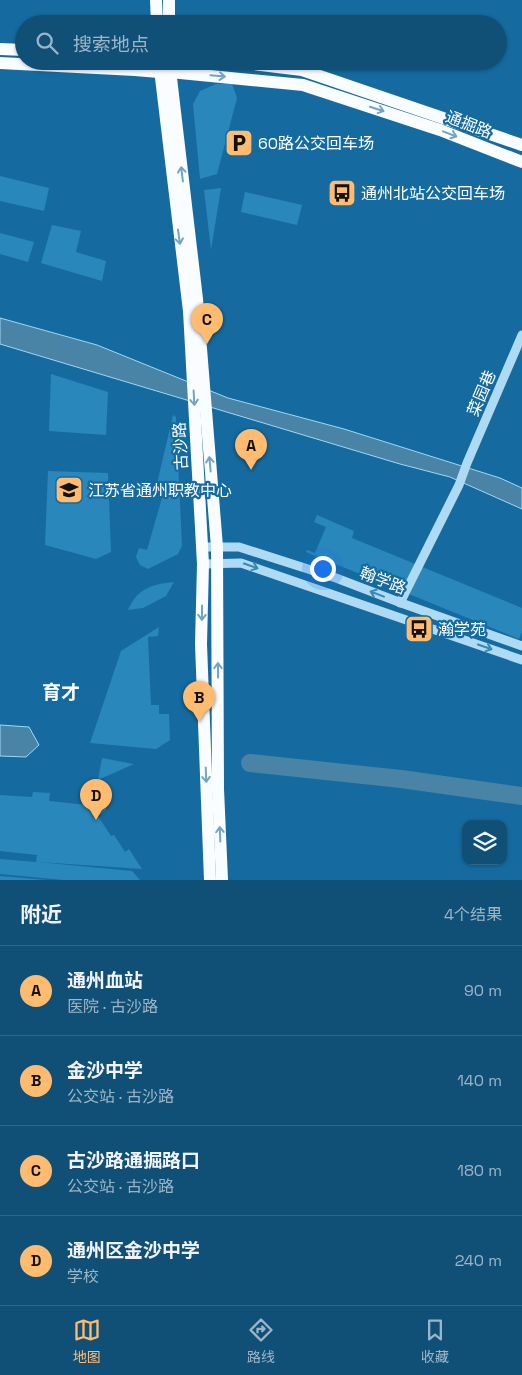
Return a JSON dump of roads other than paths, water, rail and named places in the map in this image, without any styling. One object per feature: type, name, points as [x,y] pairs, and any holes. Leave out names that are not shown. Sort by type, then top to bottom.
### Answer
[{"type":"main road","points":[[156,0],[157,15]]},
{"type":"main road","points":[[169,0],[169,15]]},
{"type":"main road","points":[[0,48],[15,49]]},
{"type":"main road","points":[[0,63],[15,64]]},
{"type":"main road","name":"古沙路","points":[[164,70],[189,311],[203,564],[201,644],[210,880]]},
{"type":"main road","name":"古沙路","points":[[164,70],[197,300],[217,547],[218,789],[222,880]]},
{"type":"main road","name":"通掘路","points":[[186,70],[303,86],[440,130],[522,162]]},
{"type":"main road","name":"通掘路","points":[[302,70],[522,146]]},
{"type":"street","name":"菜园巷","points":[[400,603],[459,485],[522,335]]},
{"type":"street","name":"翰学路","points":[[202,547],[239,548],[336,578],[400,603],[522,646]]},
{"type":"street","name":"翰学路","points":[[203,564],[241,563],[522,660]]},
{"type":"waterway","points":[[250,763],[401,779],[522,796]]},
{"type":"place","name":"60路公交回车场","points":[[239,143]]},
{"type":"place","name":"通州北站公交回车场","points":[[342,193]]},
{"type":"place","name":"古沙路通掘路口","points":[[207,344]]},
{"type":"place","name":"通州血站","points":[[251,470]]},
{"type":"place","name":"江苏省通州职教中心","points":[[69,490]]},
{"type":"place","name":"瀚学苑","points":[[419,629]]},
{"type":"place","name":"金沙中学","points":[[199,722]]},
{"type":"place","name":"通州区金沙中学","points":[[96,820]]},
{"type":"district","name":"育才","points":[[61,692]]}]
